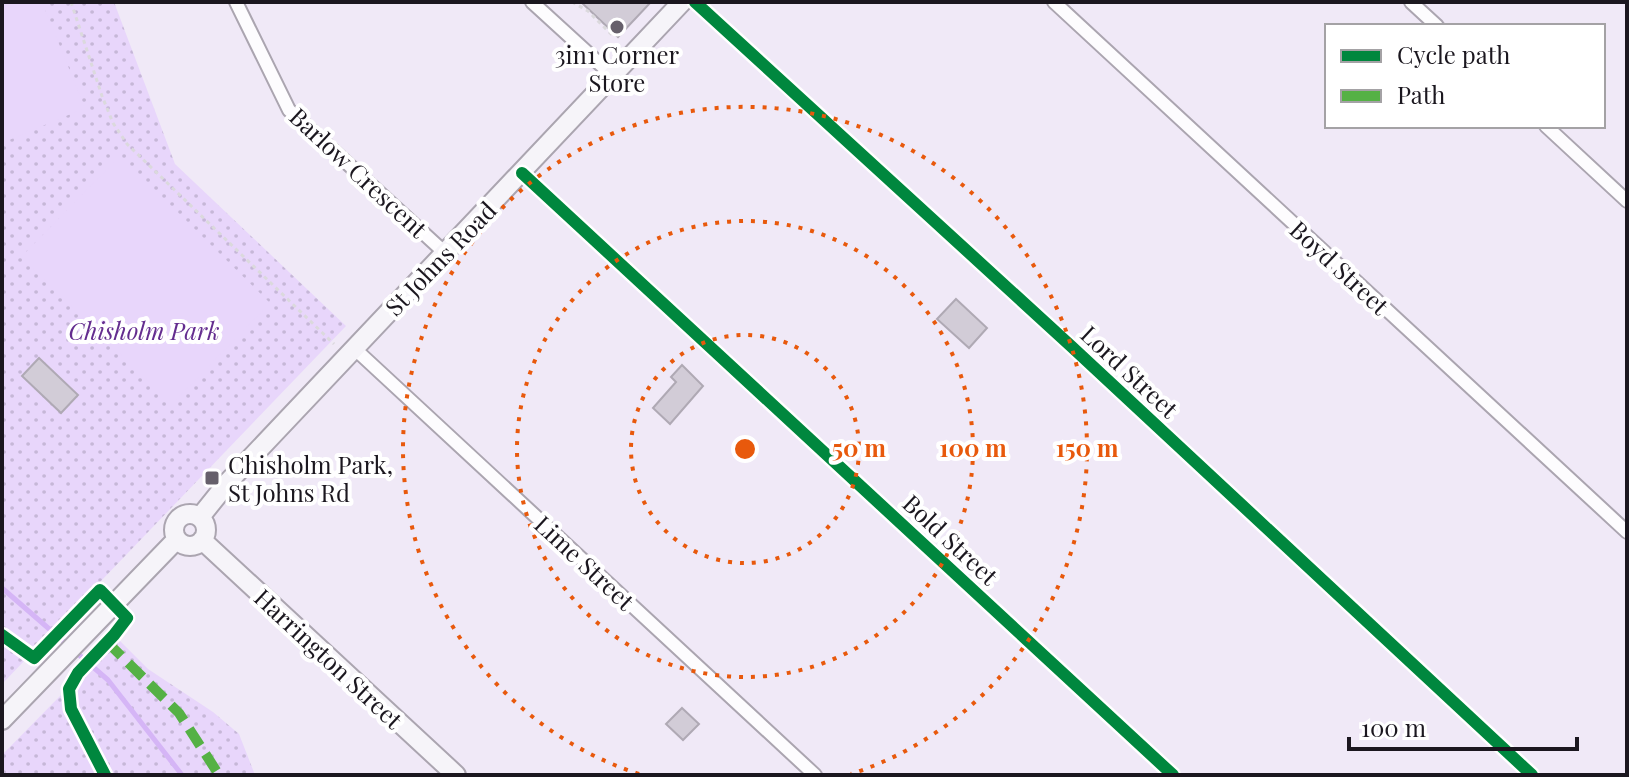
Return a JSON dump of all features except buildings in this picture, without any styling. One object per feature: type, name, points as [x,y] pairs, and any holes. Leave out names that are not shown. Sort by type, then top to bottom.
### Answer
[{"type":"main road","name":"St Johns Road","points":[[200,517],[229,481],[682,2]]},
{"type":"main road","points":[[185,514],[200,517],[206,526],[202,540],[189,546],[177,539],[173,530],[177,520],[185,514]]},
{"type":"main road","points":[[2,720],[177,539]]},
{"type":"main road","name":"Harrington Street","points":[[202,540],[456,775]]},
{"type":"street","name":"Barlow Crescent","points":[[236,2],[289,110],[444,252]]},
{"type":"street","points":[[532,2],[613,76]]},
{"type":"street","name":"Lord Street","points":[[695,2],[1532,775]]},
{"type":"street","name":"Boyd Street","points":[[1054,2],[1627,532]]},
{"type":"street","points":[[1411,2],[1435,24]]},
{"type":"street","points":[[1548,128],[1627,201]]},
{"type":"street","name":"Bold Street","points":[[522,173],[1173,775]]},
{"type":"street","name":"Lime Street","points":[[355,349],[815,775]]},
{"type":"path","points":[[71,2],[102,96],[113,123],[127,144],[334,344]]},
{"type":"path","points":[[572,2],[588,11],[614,37]]},
{"type":"green space","name":"Chisholm Park","points":[[2,2],[114,2],[175,164],[346,326],[2,684]]},
{"type":"green space","points":[[2,2],[42,2],[85,108],[2,143]]},
{"type":"green space","points":[[120,156],[270,303],[172,404],[21,257]]},
{"type":"green space","points":[[114,635],[148,669],[213,712],[239,734],[255,775],[2,775],[2,755]]},
{"type":"waterway","points":[[2,588],[108,680],[182,775]]},
{"type":"marked path","points":[[107,642],[179,713],[219,775]]},
{"type":"cycle path","points":[[695,2],[1532,775]]},
{"type":"cycle path","points":[[522,173],[1173,775]]},
{"type":"cycle path","points":[[2,635],[34,658],[100,590],[127,618],[78,673],[69,689],[71,709],[105,775]]},
{"type":"place","name":"3in1 Corner Store","points":[[617,27]]},
{"type":"place","name":"Chisholm Park, St Johns Rd","points":[[212,478]]}]
